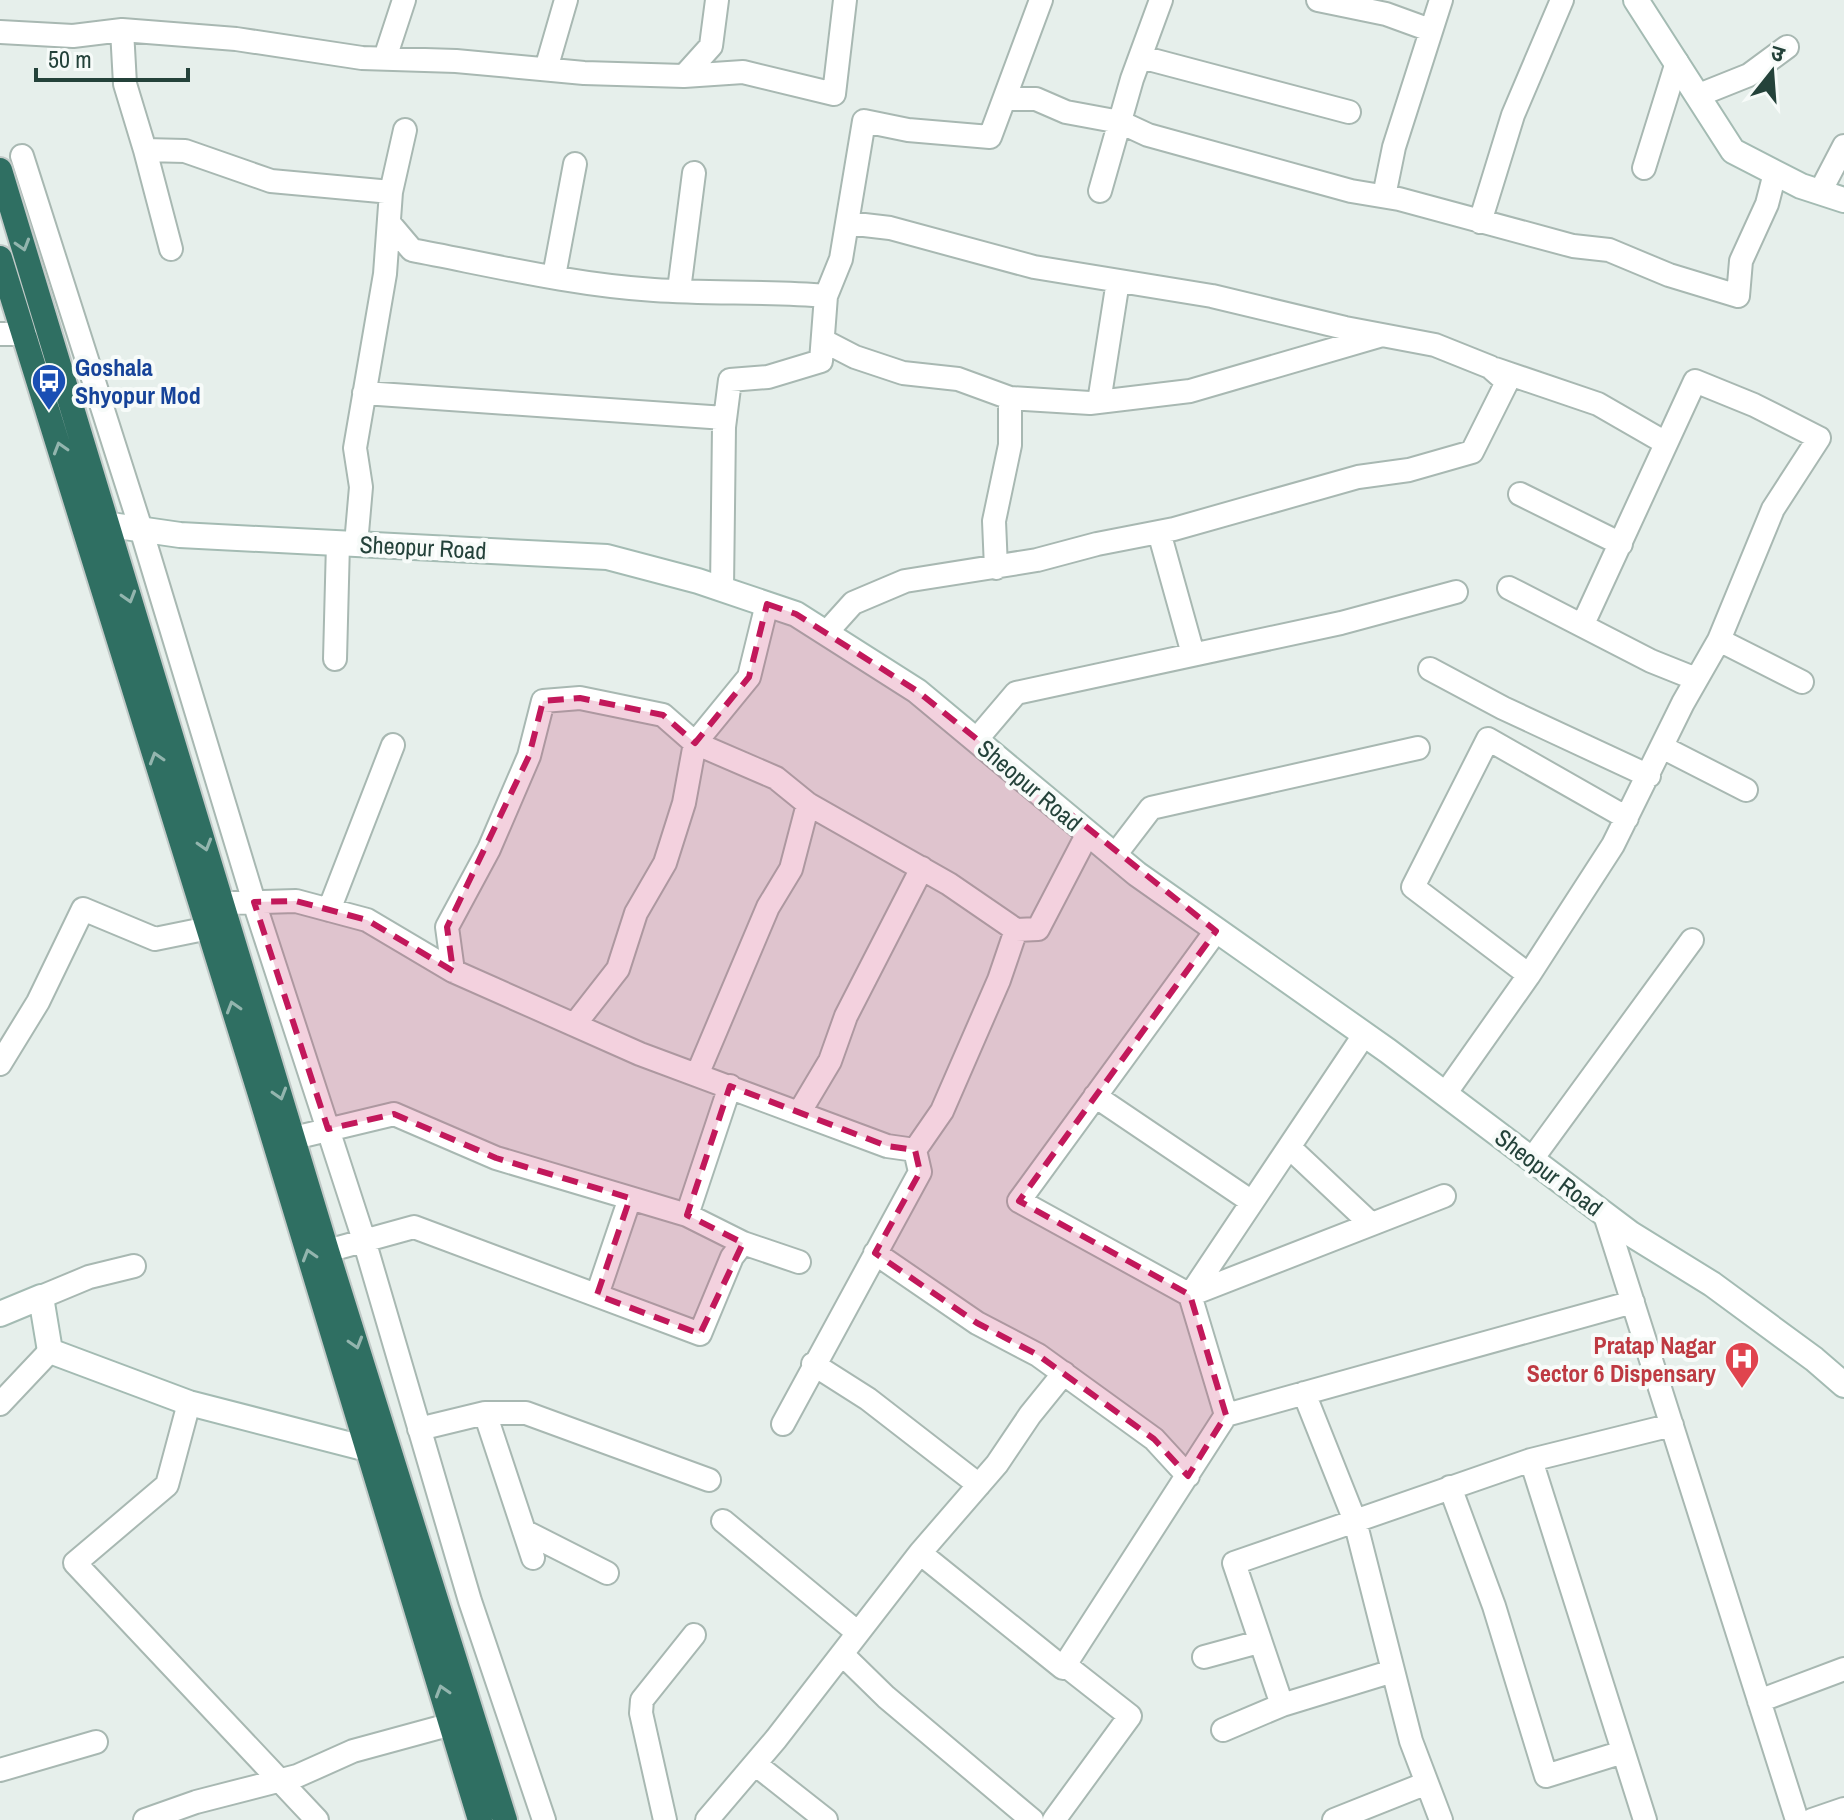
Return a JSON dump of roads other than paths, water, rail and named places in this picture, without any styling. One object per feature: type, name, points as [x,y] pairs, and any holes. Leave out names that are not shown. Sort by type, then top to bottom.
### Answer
[{"type":"highway","points":[[0,170],[209,928],[480,1820]]},
{"type":"highway","points":[[0,258],[95,522],[223,903],[327,1251],[505,1820]]},
{"type":"street","points":[[385,58],[404,0]]},
{"type":"street","points":[[546,69],[566,0]]},
{"type":"street","points":[[684,76],[711,46],[717,0]]},
{"type":"street","points":[[0,32],[73,36],[122,30],[385,58],[546,69],[684,76],[743,72],[834,94],[845,0]]},
{"type":"street","points":[[722,589],[725,418],[730,380],[768,377],[821,361],[826,296],[841,259],[864,121],[908,130],[990,137],[1041,0]]},
{"type":"street","points":[[1100,191],[1161,0]]},
{"type":"street","points":[[1318,0],[1386,14],[1430,30]]},
{"type":"street","points":[[1384,196],[1394,147],[1441,0]]},
{"type":"street","points":[[1480,222],[1513,115],[1562,0]]},
{"type":"street","points":[[1636,0],[1733,151],[1775,173],[1844,200]]},
{"type":"street","points":[[122,30],[125,84],[171,249]]},
{"type":"street","points":[[1699,95],[1749,75],[1787,47]]},
{"type":"street","points":[[1141,57],[1349,112]]},
{"type":"street","points":[[1644,168],[1677,62]]},
{"type":"street","points":[[1005,99],[1036,99],[1066,112],[1120,122],[1148,135],[1351,191],[1384,196],[1573,246],[1609,250],[1669,275],[1738,296],[1741,261],[1767,204],[1775,173]]},
{"type":"street","points":[[335,659],[347,544],[361,487],[355,448],[390,224],[391,192],[405,130]]},
{"type":"street","points":[[1820,192],[1844,146]]},
{"type":"street","points":[[145,150],[185,151],[271,181],[391,192]]},
{"type":"street","points":[[22,156],[141,529],[254,902],[364,1240],[470,1601],[544,1820]]},
{"type":"street","points":[[554,276],[575,164]]},
{"type":"street","points":[[679,290],[694,173]]},
{"type":"street","points":[[847,223],[890,228],[1034,267],[1212,296],[1345,328],[1435,345],[1598,404],[1664,442]]},
{"type":"street","points":[[390,224],[412,250],[554,276],[654,290],[826,296]]},
{"type":"street","points":[[1099,402],[1118,281]]},
{"type":"street","points":[[0,334],[25,334]]},
{"type":"street","points":[[824,341],[855,357],[903,373],[958,379],[1010,398],[1038,402],[1099,402],[1190,391],[1384,334]]},
{"type":"street","points":[[826,633],[853,603],[905,581],[996,568],[1159,532],[1358,477],[1409,470],[1472,452],[1507,382],[1490,367]]},
{"type":"street","points":[[1445,1094],[1529,975],[1627,818],[1696,679],[1719,640],[1773,509],[1819,438],[1754,405],[1695,381],[1664,442],[1583,624]]},
{"type":"street","points":[[364,393],[725,418]]},
{"type":"street","points":[[996,568],[994,521],[1010,445],[1010,398]]},
{"type":"street","points":[[1520,494],[1621,544]]},
{"type":"street","name":"Sheopur Road","points":[[95,522],[180,535],[607,557],[722,589],[796,614],[917,691],[1115,855],[1216,931],[1445,1094],[1605,1215],[1712,1284],[1814,1359],[1844,1385]]},
{"type":"street","points":[[1159,532],[1193,654]]},
{"type":"street","points":[[1509,588],[1651,661],[1696,679]]},
{"type":"street","points":[[976,740],[1016,693],[1341,623],[1456,592]]},
{"type":"street","points":[[575,1024],[618,969],[636,913],[665,863],[684,803],[695,743],[749,677],[767,604]]},
{"type":"street","points":[[1719,640],[1802,682]]},
{"type":"street","points":[[1430,669],[1503,708],[1649,776]]},
{"type":"street","points":[[453,971],[447,927],[489,849],[529,756],[543,701],[580,698],[663,715],[695,743],[776,778],[808,804],[922,868],[1016,930],[1038,929],[1088,833]]},
{"type":"street","points":[[1529,975],[1413,887],[1488,739],[1627,818]]},
{"type":"street","points":[[329,910],[393,745]]},
{"type":"street","points":[[1662,747],[1746,790]]},
{"type":"street","points":[[1115,855],[1151,808],[1418,748]]},
{"type":"street","points":[[697,1075],[768,907],[791,869],[808,804]]},
{"type":"street","points":[[799,1113],[830,1061],[852,1003],[922,868]]},
{"type":"street","points":[[223,903],[296,901],[367,920],[453,971],[640,1054],[887,1146],[915,1150]]},
{"type":"street","points":[[0,1064],[38,1002],[83,909],[155,939],[209,928]]},
{"type":"street","points":[[783,1424],[920,1172],[915,1150],[942,1111],[999,980],[1016,930]]},
{"type":"street","points":[[1216,931],[1019,1201],[1190,1295],[1226,1415]]},
{"type":"street","points":[[1532,1159],[1692,940]]},
{"type":"street","points":[[1190,1295],[1364,1035]]},
{"type":"street","points":[[687,1215],[730,1086]]},
{"type":"street","points":[[1095,1096],[1252,1202]]},
{"type":"street","points":[[294,1138],[394,1114],[496,1158],[687,1215],[743,1243],[799,1262]]},
{"type":"street","points":[[1289,1147],[1371,1224]]},
{"type":"street","points":[[1190,1295],[1444,1196]]},
{"type":"street","points":[[597,1295],[630,1198]]},
{"type":"street","points":[[1605,1215],[1797,1820]]},
{"type":"street","points":[[327,1251],[414,1227],[700,1334],[732,1257],[743,1243]]},
{"type":"street","points":[[875,1253],[977,1323],[1038,1355],[1064,1373],[1154,1439],[1188,1476]]},
{"type":"street","points":[[0,1314],[89,1277],[134,1266]]},
{"type":"street","points":[[41,1297],[50,1351]]},
{"type":"street","points":[[920,1553],[1063,1668],[1226,1415],[1633,1302]]},
{"type":"street","points":[[50,1351],[189,1403],[367,1449]]},
{"type":"street","points":[[0,1404],[50,1351]]},
{"type":"street","points":[[813,1364],[868,1399],[979,1485]]},
{"type":"street","points":[[707,1820],[755,1764],[920,1553],[979,1485],[1064,1373]]},
{"type":"street","points":[[1304,1393],[1355,1521],[1411,1741],[1441,1820]]},
{"type":"street","points":[[189,1403],[167,1485],[75,1563],[317,1820]]},
{"type":"street","points":[[419,1429],[485,1413],[526,1413],[709,1480]]},
{"type":"street","points":[[485,1413],[533,1558]]},
{"type":"street","points":[[1282,1705],[1234,1563],[1531,1460],[1672,1425]]},
{"type":"street","points":[[1531,1460],[1645,1820]]},
{"type":"street","points":[[1450,1487],[1494,1606],[1546,1776],[1623,1752]]},
{"type":"street","points":[[723,1521],[858,1633]]},
{"type":"street","points":[[524,1531],[607,1573]]},
{"type":"street","points":[[665,1820],[641,1713],[642,1700],[694,1635]]},
{"type":"street","points":[[1204,1657],[1259,1642]]},
{"type":"street","points":[[842,1654],[886,1697],[1032,1820]]},
{"type":"street","points":[[1054,1820],[1130,1716],[1065,1665]]},
{"type":"street","points":[[1759,1701],[1844,1669]]},
{"type":"street","points":[[1223,1730],[1282,1705],[1393,1671]]},
{"type":"street","points":[[145,1820],[198,1811],[353,1751],[452,1724]]},
{"type":"street","points":[[0,1770],[96,1742]]},
{"type":"street","points":[[755,1764],[826,1820]]},
{"type":"street","points":[[1334,1820],[1427,1783]]},
{"type":"street","points":[[1812,1820],[1844,1809]]},
{"type":"place","name":"Goshala Shyopur Mod","points":[[49,412]]},
{"type":"place","name":"Pratap Nagar Sector 6 Dispensary","points":[[1742,1390]]}]
